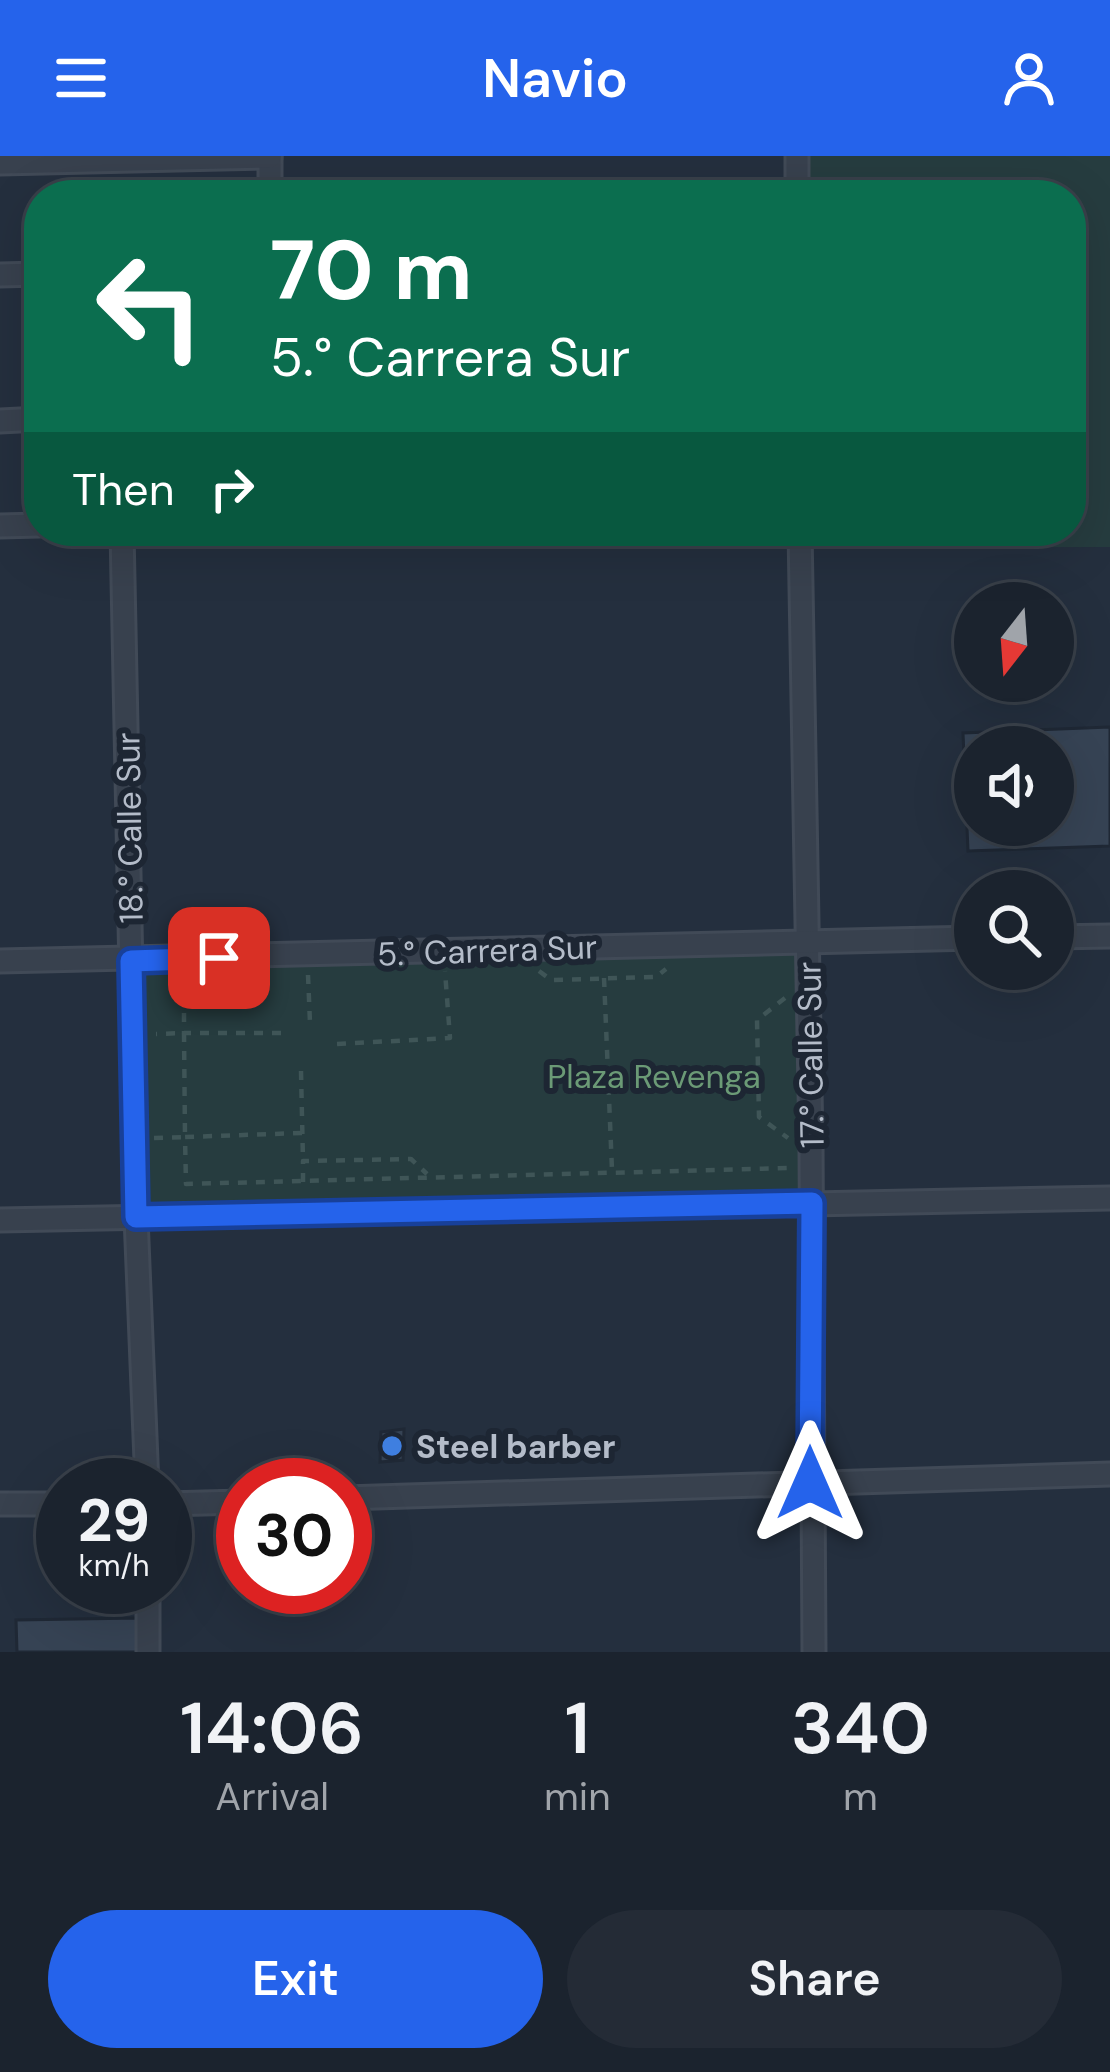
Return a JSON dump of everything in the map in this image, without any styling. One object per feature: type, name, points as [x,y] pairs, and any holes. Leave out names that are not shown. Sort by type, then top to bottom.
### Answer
[{"type":"street","points":[[0,163],[270,156]]},
{"type":"street","name":"18.° Calle Sur","points":[[122,546],[136,1217],[146,1458]]},
{"type":"street","name":"17.° Calle Sur","points":[[800,546],[814,1652]]},
{"type":"street","points":[[1074,937],[1110,936]]},
{"type":"street","name":"5.° Carrera Sur","points":[[0,961],[954,938]]},
{"type":"street","points":[[0,1220],[1110,1198]]},
{"type":"street","points":[[372,1497],[1110,1474]]},
{"type":"street","points":[[0,1504],[36,1504]]},
{"type":"street","points":[[148,1614],[148,1652]]},
{"type":"path","points":[[337,1044],[450,1038],[445,971]]},
{"type":"path","points":[[308,976],[310,1023]]},
{"type":"path","points":[[604,977],[612,1172]]},
{"type":"path","points":[[788,995],[757,1020],[758,1098],[759,1117],[791,1140]]},
{"type":"path","points":[[133,1034],[280,1033]]},
{"type":"path","points":[[184,1034],[186,1184],[794,1168],[793,1154]]},
{"type":"path","points":[[301,1071],[303,1181]]},
{"type":"path","points":[[135,1138],[302,1133]]},
{"type":"path","points":[[302,1162],[411,1159],[429,1176]]},
{"type":"green space","points":[[797,156],[1110,156],[1110,547],[800,548],[1086,546],[1086,180],[797,180]]},
{"type":"green space","name":"Plaza Revenga","points":[[805,942],[809,1201],[140,1214],[136,965]]},
{"type":"building","points":[[1110,727],[1110,846],[968,851],[968,846],[1074,846],[1074,728]]},
{"type":"building","name":"Steel barber","points":[[404,1429],[403,1460],[380,1462],[381,1432]]},
{"type":"building","points":[[138,1618],[139,1652],[17,1652],[16,1620]]},
{"type":"place","name":"Steel barber","points":[[392,1446]]},
{"type":"route","points":[[219,958],[131,961],[136,1217],[812,1203],[810,1483]]}]
